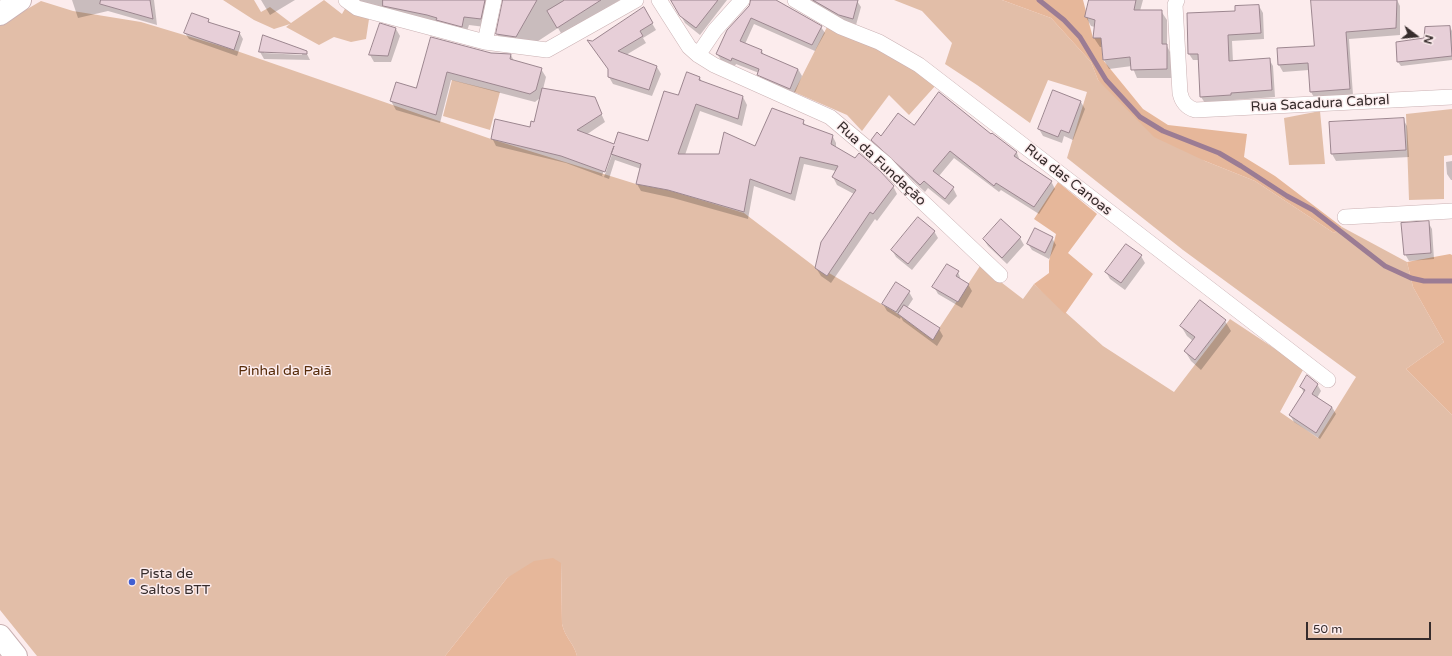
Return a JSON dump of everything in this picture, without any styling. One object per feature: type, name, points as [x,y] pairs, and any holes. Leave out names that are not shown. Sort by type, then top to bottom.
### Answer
[{"type":"main road","points":[[0,14],[20,0]]},
{"type":"main road","points":[[0,636],[16,656]]},
{"type":"street","points":[[346,0],[357,8],[485,42],[547,50],[636,0]]},
{"type":"street","points":[[485,42],[494,0]]},
{"type":"street","name":"Rua da Fundação","points":[[659,0],[689,47],[698,55],[714,66],[830,117],[886,164],[909,189],[1000,274]]},
{"type":"street","points":[[698,55],[715,30],[742,0]]},
{"type":"street","name":"Rua das Canoas","points":[[795,0],[840,27],[879,42],[919,65],[1328,380]]},
{"type":"street","name":"Rua Sacadura Cabral","points":[[1177,0],[1175,5],[1180,92],[1182,99],[1188,108],[1195,110],[1452,97]]},
{"type":"street","points":[[1345,218],[1452,210]]},
{"type":"green space","points":[[223,0],[254,0],[261,12],[270,7],[291,23],[324,0],[342,14],[346,7],[369,19],[366,39],[351,42],[334,37],[319,45],[286,27],[290,24],[274,29],[254,20]]},
{"type":"green space","name":"Pinhal da Paiã","points":[[894,0],[1002,0],[1051,18],[1091,62],[1098,80],[1205,161],[1255,181],[1334,233],[1342,227],[1407,262],[1413,287],[1444,342],[1406,369],[1452,415],[1452,656],[577,656],[574,647],[563,629],[562,624],[561,563],[507,578],[445,656],[37,656],[0,610],[0,25],[41,1],[73,11],[141,22],[234,50],[491,139],[636,184],[668,190],[744,213],[827,276],[829,273],[895,312],[932,339],[980,266],[1023,299],[1034,284],[1103,346],[1174,392],[1230,319],[1304,368],[1280,412],[1318,438],[1356,377],[1183,250],[1067,158],[1087,92],[1048,80],[1030,123],[945,64],[952,43],[922,11]]},
{"type":"green space","points":[[827,27],[905,61],[936,85],[909,115],[889,95],[862,131],[847,115],[794,92]]},
{"type":"green space","points":[[452,80],[500,92],[490,130],[443,116]]},
{"type":"green space","points":[[1452,109],[1452,155],[1444,156],[1444,199],[1409,200],[1406,114]]},
{"type":"green space","points":[[1320,111],[1325,164],[1289,165],[1284,118]]},
{"type":"shaded area","points":[[1002,0],[1083,0],[1093,38],[1101,38],[1103,60],[1143,109],[1168,125],[1247,134],[1244,157],[1275,176],[1342,227],[1334,233],[1255,181],[1205,161],[1154,137],[1098,80],[1091,62],[1051,18]]},
{"type":"shaded area","points":[[1058,182],[1097,214],[1068,253],[1093,274],[1065,314],[1034,284],[1049,273],[1049,261],[1056,234],[1034,219]]},
{"type":"shaded area","points":[[1450,254],[1452,255],[1452,415],[1406,369],[1444,342],[1413,287],[1407,262]]},
{"type":"shaded area","points":[[553,558],[561,563],[563,629],[574,647],[577,656],[445,656],[507,578],[534,561]]},
{"type":"building","points":[[101,0],[150,0],[153,19],[100,4]]},
{"type":"building","points":[[383,0],[485,0],[481,19],[464,17],[462,27],[436,20],[437,18],[427,15],[383,6]]},
{"type":"building","points":[[503,0],[537,0],[516,37],[496,34]]},
{"type":"building","points":[[565,0],[601,0],[557,28],[547,11]]},
{"type":"building","points":[[671,0],[718,0],[696,28],[680,16]]},
{"type":"building","points":[[751,0],[776,0],[822,26],[812,45],[751,18],[740,41],[762,50],[761,53],[798,69],[790,89],[757,75],[759,69],[732,58],[731,61],[716,54],[727,30],[749,6]]},
{"type":"building","points":[[813,0],[858,0],[853,19],[839,15]]},
{"type":"building","points":[[1089,0],[1136,0],[1134,10],[1162,10],[1162,44],[1167,44],[1167,69],[1131,70],[1130,57],[1103,60],[1101,38],[1093,38],[1095,20],[1085,17]]},
{"type":"building","points":[[1311,0],[1397,0],[1396,28],[1346,32],[1350,89],[1310,92],[1308,63],[1278,65],[1277,48],[1314,46]]},
{"type":"building","points":[[1259,5],[1261,33],[1228,35],[1229,61],[1270,58],[1272,90],[1200,97],[1198,54],[1188,54],[1187,13],[1235,11],[1235,6]]},
{"type":"building","points":[[644,7],[653,23],[640,31],[643,36],[618,51],[657,66],[649,90],[608,77],[608,69],[587,40],[592,41]]},
{"type":"building","points":[[192,13],[209,19],[208,22],[240,32],[234,50],[184,33]]},
{"type":"building","points":[[380,23],[396,28],[388,56],[369,55]]},
{"type":"building","points":[[1450,26],[1452,56],[1397,62],[1396,42],[1424,38],[1425,27]]},
{"type":"building","points":[[263,35],[307,51],[307,54],[259,52]]},
{"type":"building","points":[[431,37],[491,53],[511,54],[510,59],[542,68],[536,90],[530,94],[447,72],[436,115],[390,101],[396,82],[416,88]]},
{"type":"building","points":[[687,72],[700,77],[699,80],[743,96],[738,119],[696,104],[678,154],[719,154],[724,132],[755,146],[772,108],[804,120],[803,124],[833,135],[831,144],[855,158],[859,153],[880,171],[894,186],[873,214],[870,212],[827,276],[815,268],[821,242],[856,190],[832,177],[838,166],[800,157],[791,194],[750,179],[744,212],[668,190],[636,184],[641,164],[611,154],[605,172],[561,156],[491,139],[495,119],[530,127],[531,121],[534,122],[542,88],[595,97],[602,114],[577,130],[614,144],[618,132],[648,141],[664,91],[678,95]]},
{"type":"building","points":[[1053,90],[1081,101],[1069,133],[1061,130],[1058,137],[1038,129]]},
{"type":"building","points":[[939,92],[991,134],[992,133],[1017,152],[1014,156],[1052,181],[1034,207],[996,183],[994,186],[950,151],[933,171],[954,187],[945,199],[924,181],[920,185],[871,140],[877,132],[881,136],[898,113],[914,125]]},
{"type":"building","points":[[1404,118],[1406,150],[1331,154],[1329,122]]},
{"type":"building","points":[[918,217],[935,231],[908,264],[891,250]]},
{"type":"building","points":[[1001,219],[1021,237],[1002,258],[983,239]]},
{"type":"building","points":[[1429,221],[1431,253],[1404,255],[1401,223]]},
{"type":"building","points":[[1035,228],[1053,237],[1045,253],[1027,244]]},
{"type":"building","points":[[1126,244],[1142,255],[1121,283],[1105,272]]},
{"type":"building","points":[[947,264],[959,271],[956,276],[969,284],[958,302],[932,287]]},
{"type":"building","points":[[896,282],[910,291],[896,312],[882,304]]},
{"type":"building","points":[[1200,300],[1226,320],[1195,360],[1184,351],[1195,337],[1180,326]]},
{"type":"building","points":[[904,305],[940,328],[933,340],[898,314]]},
{"type":"building","points":[[1307,375],[1318,384],[1312,394],[1332,407],[1316,433],[1289,415],[1305,390],[1300,387]]},
{"type":"waterway","points":[[1039,0],[1064,20],[1080,37],[1106,80],[1140,117],[1163,131],[1219,153],[1241,166],[1287,196],[1313,210],[1385,266],[1411,278],[1424,281],[1452,281]]},
{"type":"place","name":"Pista de Saltos BTT","points":[[132,582]]}]
